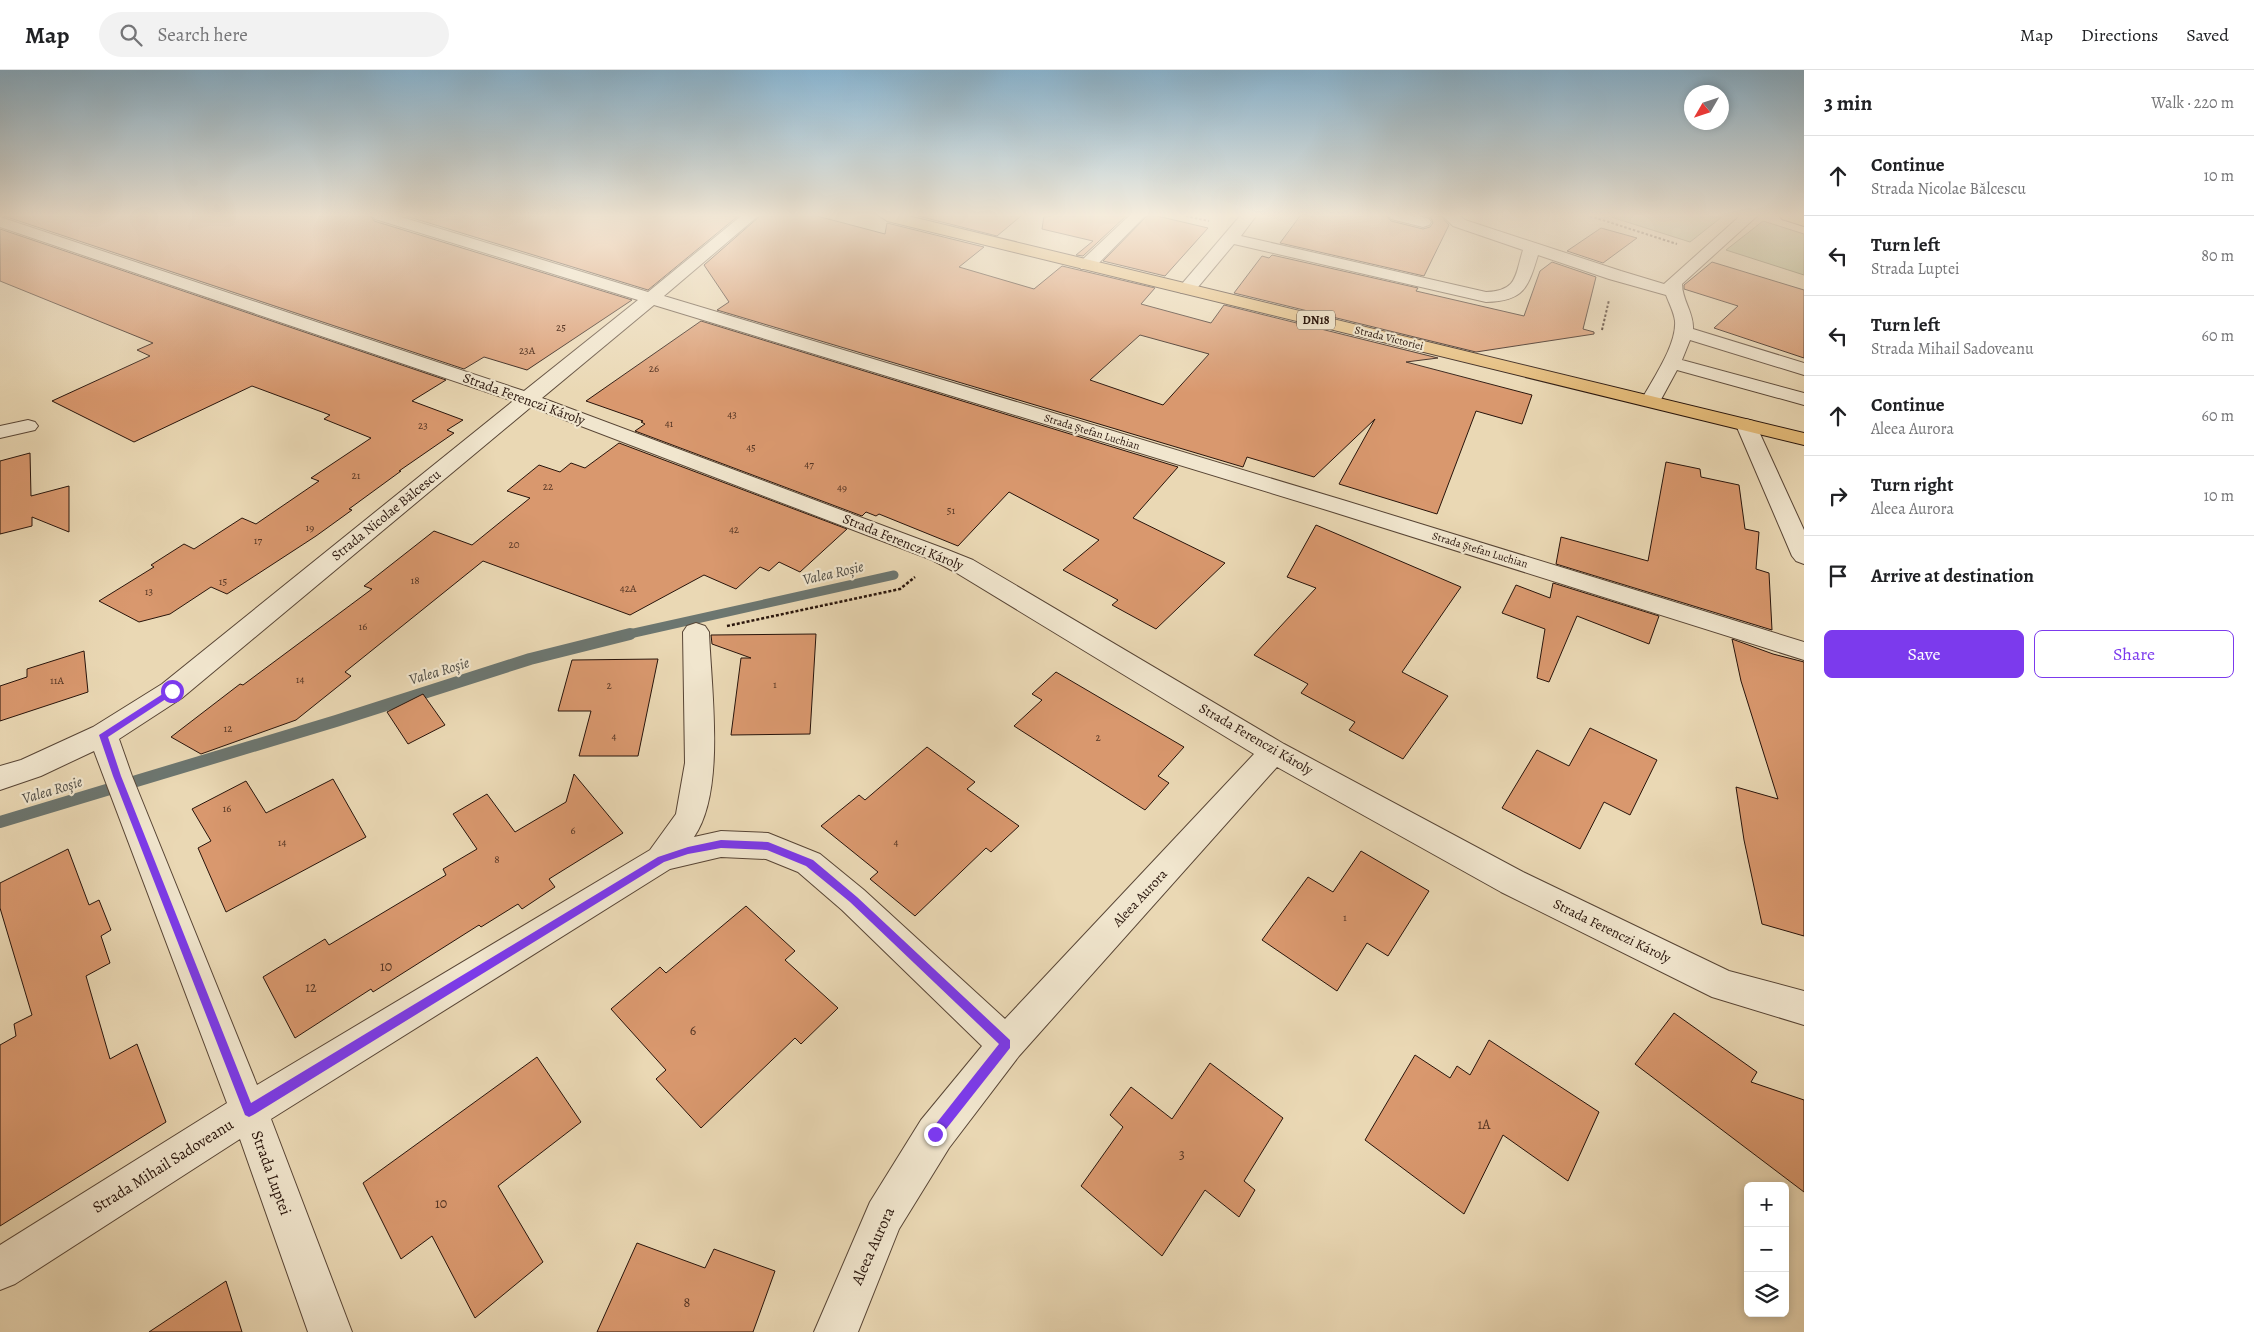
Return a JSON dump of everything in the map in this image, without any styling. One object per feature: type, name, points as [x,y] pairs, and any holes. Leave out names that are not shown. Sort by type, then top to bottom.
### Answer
[{"type":"main road","name":"Strada Victoriei","points":[[1128,275],[1804,439]]},
{"type":"street","name":"Strada Ferenczi Károly","points":[[157,275],[527,399],[940,555],[964,566],[1274,752],[1512,882],[1724,986],[1804,1008]]},
{"type":"street","name":"Strada Ștefan Luchian","points":[[572,275],[1338,506],[1804,651]]},
{"type":"street","name":"Strada Nicolae Bălcescu","points":[[0,778],[31,768],[103,735],[172,691],[680,275]]},
{"type":"street","points":[[1187,289],[1199,275]]},
{"type":"street","points":[[1390,275],[1486,297],[1498,298],[1509,296],[1517,290],[1522,275]]},
{"type":"street","points":[[1615,275],[1672,291]]},
{"type":"street","points":[[1651,401],[1671,363],[1683,332],[1683,316],[1672,291],[1673,283],[1679,275]]},
{"type":"street","points":[[1683,332],[1804,369]]},
{"type":"street","points":[[1671,363],[1804,399]]},
{"type":"street","points":[[1746,425],[1804,556]]},
{"type":"street","points":[[0,432],[28,426]]},
{"type":"street","name":"Strada Mihail Sadoveanu","points":[[0,1269],[249,1111],[661,860],[690,818],[700,763],[696,632]]},
{"type":"street","name":"Strada Luptei","points":[[103,735],[122,789],[249,1111],[330,1332]]},
{"type":"street","name":"Aleea Aurora","points":[[836,1332],[884,1216],[935,1134],[1006,1044],[1274,752]]},
{"type":"street","points":[[661,860],[688,850],[721,844],[768,846],[809,863],[853,900],[1006,1044]]},
{"type":"path","points":[[696,632],[900,589],[940,555]]},
{"type":"building","points":[[0,275],[136,275],[446,380],[412,401],[463,420],[447,430],[454,433],[349,509],[352,510],[316,536],[227,594],[211,587],[170,614],[139,622],[99,601],[154,567],[151,565],[184,544],[194,549],[242,518],[256,524],[319,481],[311,478],[371,438],[324,419],[330,415],[252,386],[134,442],[52,401],[150,356],[137,350],[153,343],[0,281]]},
{"type":"building","points":[[181,275],[550,275],[632,300],[527,370],[484,357],[464,369]]},
{"type":"building","points":[[599,275],[666,275],[648,290]]},
{"type":"building","points":[[711,275],[986,275],[1034,289],[1051,275],[1100,275],[1155,288],[1141,304],[1211,323],[1224,305],[1438,358],[1406,362],[1532,395],[1522,424],[1476,411],[1437,514],[1339,484],[1375,419],[1314,477],[1247,457],[1243,467],[717,310],[729,302]],"holes":[[[1140,335],[1209,354],[1163,405],[1090,380]]]},
{"type":"building","points":[[1248,275],[1360,275],[1418,288],[1416,291],[1524,316],[1539,275],[1590,275],[1596,277],[1583,329],[1594,332],[1594,334],[1476,352],[1234,293]]},
{"type":"building","points":[[1696,275],[1754,275],[1804,290],[1804,358],[1714,328],[1738,306],[1684,289],[1684,285]]},
{"type":"building","points":[[701,321],[1178,467],[1133,518],[1225,563],[1156,629],[1112,605],[1118,600],[1063,570],[1099,540],[1009,492],[958,546],[879,514],[876,516],[866,512],[862,516],[635,431],[645,424],[641,422],[643,421],[586,401]]},
{"type":"building","points":[[619,443],[847,529],[800,572],[779,562],[769,571],[760,567],[736,589],[704,575],[630,615],[483,561],[345,672],[351,676],[296,720],[201,754],[171,737],[240,684],[243,685],[372,589],[364,586],[434,531],[472,545],[530,498],[507,491],[539,465],[560,472],[571,463],[585,468]]},
{"type":"building","points":[[30,453],[31,496],[69,486],[69,532],[32,517],[32,526],[0,534],[0,461]]},
{"type":"building","points":[[1666,462],[1700,469],[1701,477],[1739,485],[1745,529],[1759,532],[1756,569],[1769,573],[1772,630],[1556,564],[1561,537],[1648,561]]},
{"type":"building","points":[[1316,525],[1461,587],[1402,672],[1448,696],[1403,759],[1349,730],[1355,722],[1301,693],[1308,684],[1254,655],[1316,588],[1287,577]]},
{"type":"building","points":[[1553,583],[1659,616],[1649,644],[1577,616],[1549,682],[1537,678],[1545,629],[1502,613],[1516,585],[1550,598]]},
{"type":"building","points":[[816,634],[810,734],[731,735],[741,658],[751,658],[712,644],[711,635]]},
{"type":"building","points":[[1732,639],[1773,654],[1804,662],[1804,936],[1762,924],[1744,840],[1736,787],[1778,799],[1741,681]]},
{"type":"building","points":[[84,651],[88,692],[0,721],[0,686],[27,677],[27,669]]},
{"type":"building","points":[[658,659],[638,756],[579,756],[591,711],[558,711],[572,660]]},
{"type":"building","points":[[1056,672],[1184,747],[1158,776],[1169,783],[1145,810],[1014,726],[1042,700],[1032,694]]},
{"type":"building","points":[[423,694],[445,725],[408,744],[387,712]]},
{"type":"building","points":[[1590,728],[1657,760],[1630,815],[1604,802],[1580,849],[1502,808],[1537,750],[1569,766]]},
{"type":"building","points":[[927,747],[975,782],[967,789],[1019,826],[991,852],[986,848],[915,916],[870,879],[878,872],[821,826],[859,795],[865,800]]},
{"type":"building","points":[[574,774],[623,833],[549,879],[555,887],[522,909],[518,904],[481,927],[479,925],[373,992],[371,989],[295,1038],[263,977],[325,939],[329,945],[446,875],[443,869],[477,849],[453,814],[487,794],[515,832],[566,802]]},
{"type":"building","points":[[333,779],[366,837],[226,912],[198,848],[211,841],[192,809],[246,781],[266,813]]},
{"type":"building","points":[[68,849],[89,905],[99,900],[111,930],[101,936],[110,963],[86,976],[110,1059],[137,1044],[166,1122],[0,1226],[0,1045],[16,1036],[14,1024],[32,1015],[0,908],[0,883]]},
{"type":"building","points":[[1361,851],[1429,891],[1388,956],[1367,943],[1337,991],[1262,940],[1308,877],[1333,892]]},
{"type":"building","points":[[746,906],[795,951],[785,960],[838,1008],[801,1044],[795,1038],[701,1128],[656,1079],[666,1070],[611,1009],[660,967],[666,973]]},
{"type":"building","points":[[1674,1013],[1757,1072],[1751,1082],[1804,1100],[1804,1192],[1635,1064]]},
{"type":"building","points":[[1489,1040],[1599,1112],[1568,1181],[1503,1135],[1464,1214],[1365,1140],[1415,1055],[1450,1078],[1457,1066],[1470,1075]]},
{"type":"building","points":[[537,1057],[581,1122],[498,1186],[543,1262],[475,1318],[432,1236],[401,1259],[363,1183]]},
{"type":"building","points":[[1210,1063],[1283,1118],[1244,1181],[1255,1190],[1239,1217],[1205,1190],[1162,1256],[1081,1186],[1123,1127],[1110,1115],[1131,1087],[1172,1119]]},
{"type":"building","points":[[637,1243],[705,1268],[714,1249],[775,1271],[753,1332],[597,1332]]},
{"type":"building","points":[[226,1281],[242,1332],[149,1332]]},
{"type":"waterway","name":"Valea Roșie","points":[[625,635],[894,575]]},
{"type":"waterway","name":"Valea Roșie","points":[[0,822],[336,721],[530,659],[630,634]]},
{"type":"route","points":[[172,691],[103,735],[117,776],[249,1111],[661,860],[688,850],[721,844],[768,846],[809,863],[853,900],[1006,1044],[935,1134]]}]
